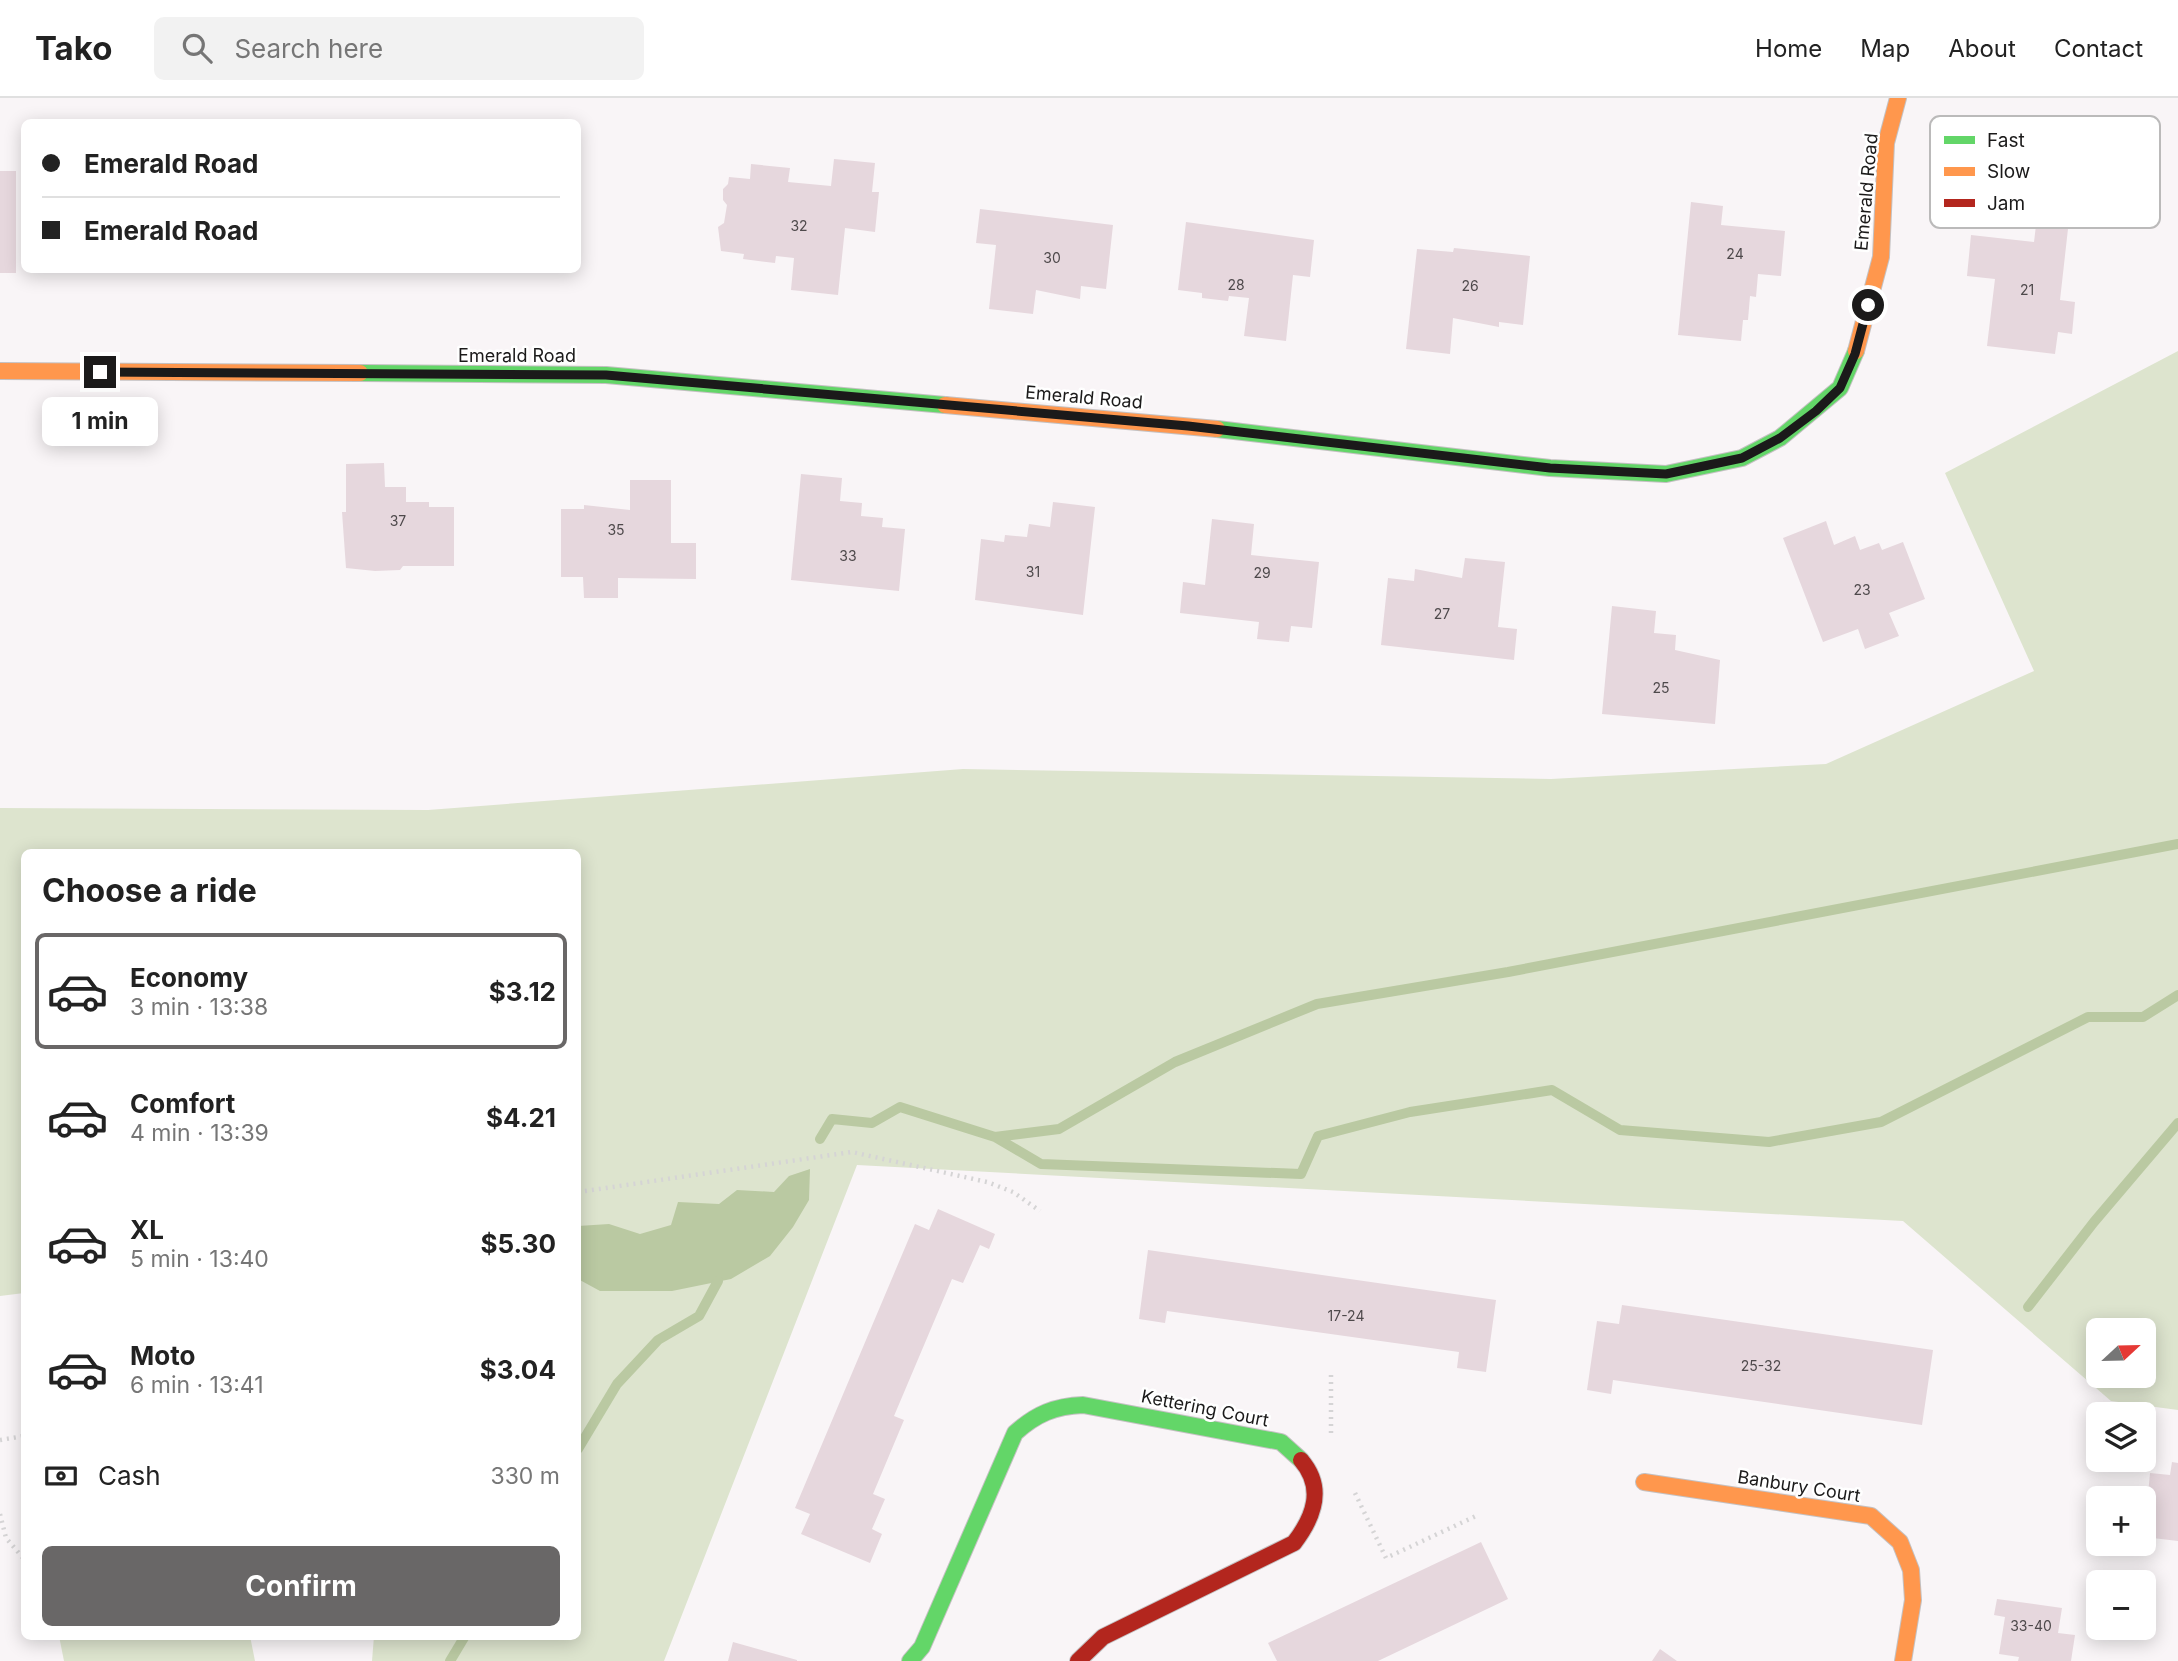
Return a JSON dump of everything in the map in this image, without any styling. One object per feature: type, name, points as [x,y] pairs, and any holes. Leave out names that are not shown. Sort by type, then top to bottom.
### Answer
[{"type":"street","name":"Emerald Road","points":[[0,371],[606,375],[1188,426],[1550,468],[1666,474],[1742,458],[1780,438],[1840,388],[1855,354],[1881,257],[1886,144],[1898,98]]},
{"type":"street","name":"Kettering Court","points":[[910,1661],[922,1647],[1016,1433],[1034,1415],[1057,1405],[1083,1405],[1281,1443],[1301,1457],[1314,1479],[1316,1503],[1309,1526],[1294,1543],[1103,1637],[1078,1661]]},
{"type":"street","name":"Banbury Court","points":[[1644,1482],[1871,1516],[1898,1540],[1910,1560],[1914,1587],[1903,1661]]},
{"type":"path","points":[[581,1192],[852,1152],[987,1182],[1013,1192],[1040,1211]]},
{"type":"path","points":[[1331,1376],[1330,1432],[1335,1442]]},
{"type":"path","points":[[0,1440],[21,1436]]},
{"type":"path","points":[[1351,1486],[1386,1558],[1476,1516]]},
{"type":"path","points":[[0,1514],[6,1538],[21,1556]]},
{"type":"shaded area","points":[[2178,351],[2178,1410],[2156,1407],[2156,1402],[2111,1401],[2096,1388],[2156,1388],[2156,1318],[2086,1318],[2086,1379],[1903,1221],[857,1165],[664,1661],[372,1661],[374,1640],[581,1640],[581,849],[21,849],[21,1293],[0,1296],[0,808],[428,810],[963,769],[1551,779],[1826,764],[2034,671],[1945,473]]},
{"type":"shaded area","points":[[810,1169],[809,1200],[793,1227],[770,1256],[731,1279],[672,1291],[600,1291],[581,1281],[581,1226],[609,1224],[640,1234],[671,1225],[678,1202],[719,1204],[737,1190],[774,1192],[789,1176]]},
{"type":"shaded area","points":[[60,1640],[251,1640],[255,1661],[64,1661]]},
{"type":"building","points":[[834,159],[875,163],[872,192],[879,192],[875,232],[845,228],[838,295],[791,290],[794,258],[776,256],[775,263],[743,259],[744,254],[721,251],[718,227],[724,223],[727,205],[723,200],[723,189],[728,184],[729,177],[750,179],[751,164],[790,168],[788,182],[831,186]]},
{"type":"building","points":[[0,171],[16,171],[16,273],[0,273]]},
{"type":"building","points":[[1691,202],[1723,206],[1721,225],[1785,231],[1781,276],[1758,274],[1756,297],[1750,296],[1748,320],[1743,320],[1741,341],[1678,335]]},
{"type":"building","points":[[980,209],[1113,225],[1106,289],[1081,286],[1080,299],[1036,290],[1033,314],[989,309],[996,245],[976,243]]},
{"type":"building","points":[[1186,222],[1314,240],[1310,277],[1293,275],[1286,341],[1244,336],[1249,298],[1229,296],[1228,301],[1202,298],[1202,293],[1178,290]]},
{"type":"building","points":[[2036,228],[2068,228],[2060,300],[2075,302],[2072,334],[2058,332],[2055,354],[1987,346],[1995,279],[1967,276],[1971,235],[2034,242]]},
{"type":"building","points":[[1454,248],[1530,256],[1523,325],[1499,322],[1499,327],[1453,318],[1450,354],[1406,349],[1417,249],[1453,252]]},
{"type":"building","points":[[384,463],[385,487],[406,487],[406,502],[429,502],[429,507],[454,507],[454,566],[403,566],[400,570],[375,571],[346,568],[342,512],[346,512],[346,464]]},
{"type":"building","points":[[801,474],[842,478],[840,501],[862,503],[861,516],[883,518],[882,527],[905,529],[899,591],[791,580]]},
{"type":"building","points":[[630,480],[671,480],[671,543],[696,543],[696,579],[618,578],[618,598],[584,598],[583,577],[561,577],[561,509],[584,509],[584,505],[630,510]]},
{"type":"building","points":[[1053,502],[1095,507],[1083,615],[975,600],[981,539],[1004,542],[1005,535],[1027,537],[1029,524],[1050,527]]},
{"type":"building","points":[[1212,519],[1254,524],[1251,555],[1319,562],[1312,628],[1291,626],[1289,642],[1257,639],[1259,622],[1180,613],[1183,582],[1205,585]]},
{"type":"building","points":[[1826,521],[1834,545],[1855,536],[1860,550],[1879,543],[1882,550],[1903,542],[1925,599],[1889,613],[1899,636],[1865,649],[1858,629],[1823,642],[1783,538]]},
{"type":"building","points":[[1465,558],[1505,562],[1498,627],[1517,629],[1514,660],[1381,645],[1388,578],[1414,581],[1415,569],[1462,578]]},
{"type":"building","points":[[1612,606],[1656,611],[1654,633],[1676,635],[1675,650],[1720,660],[1715,724],[1602,714]]},
{"type":"building","points":[[938,1209],[995,1234],[989,1249],[980,1245],[963,1283],[952,1279],[894,1416],[904,1420],[873,1494],[885,1499],[872,1529],[882,1534],[870,1563],[801,1534],[810,1514],[795,1508],[915,1224],[929,1230]]},
{"type":"building","points":[[1148,1250],[1496,1300],[1486,1372],[1457,1368],[1459,1352],[1167,1311],[1165,1323],[1139,1319]]},
{"type":"building","points":[[1622,1305],[1933,1350],[1922,1425],[1613,1380],[1611,1394],[1587,1390],[1597,1321],[1619,1324]]},
{"type":"building","points":[[2172,1462],[2178,1463],[2178,1541],[2156,1538],[2156,1486],[2149,1486],[2150,1473],[2170,1475]]},
{"type":"building","points":[[1481,1542],[1508,1599],[1378,1661],[1277,1661],[1268,1643]]},
{"type":"building","points":[[1997,1599],[2062,1608],[2058,1633],[2075,1635],[2071,1661],[2018,1661],[2019,1657],[1999,1654],[2005,1617],[1994,1615]]},
{"type":"building","points":[[733,1642],[797,1660],[797,1661],[728,1661]]},
{"type":"building","points":[[1660,1649],[1677,1661],[1652,1661]]},
{"type":"waterway","points":[[820,1139],[832,1119],[872,1123],[900,1107],[995,1137],[1059,1129],[1175,1062],[1317,1004],[1508,972],[2178,844]]},
{"type":"waterway","points":[[995,1137],[1041,1164],[1301,1174],[1318,1136],[1410,1112],[1552,1090],[1620,1130],[1769,1142],[1881,1122],[2088,1017],[2143,1017],[2178,995]]},
{"type":"waterway","points":[[2028,1307],[2094,1222],[2178,1123]]},
{"type":"waterway","points":[[581,1444],[617,1384],[658,1340],[699,1316],[718,1281]]},
{"type":"waterway","points":[[450,1661],[463,1640]]},
{"type":"traffic: fast","points":[[1217,429],[1550,468],[1666,474],[1742,458],[1780,438],[1840,388],[1856,351]]},
{"type":"traffic: fast","points":[[360,373],[606,375],[945,405]]},
{"type":"traffic: fast","points":[[910,1661],[922,1647],[1015,1433],[1038,1416],[1055,1409],[1083,1405],[1281,1442],[1301,1460]]},
{"type":"traffic: slow","points":[[1856,351],[1881,257],[1886,143],[1898,98]]},
{"type":"traffic: slow","points":[[0,371],[360,373]]},
{"type":"traffic: slow","points":[[945,405],[1217,429]]},
{"type":"traffic: slow","points":[[1644,1482],[1871,1516],[1900,1542],[1911,1570],[1913,1600],[1903,1661]]},
{"type":"traffic: jam","points":[[1078,1661],[1103,1637],[1294,1543],[1307,1523],[1315,1492],[1313,1481],[1301,1460]]},
{"type":"route","points":[[100,372],[606,375],[1188,426],[1550,468],[1666,474],[1742,458],[1780,438],[1816,411],[1840,388],[1855,354],[1868,305]]}]
